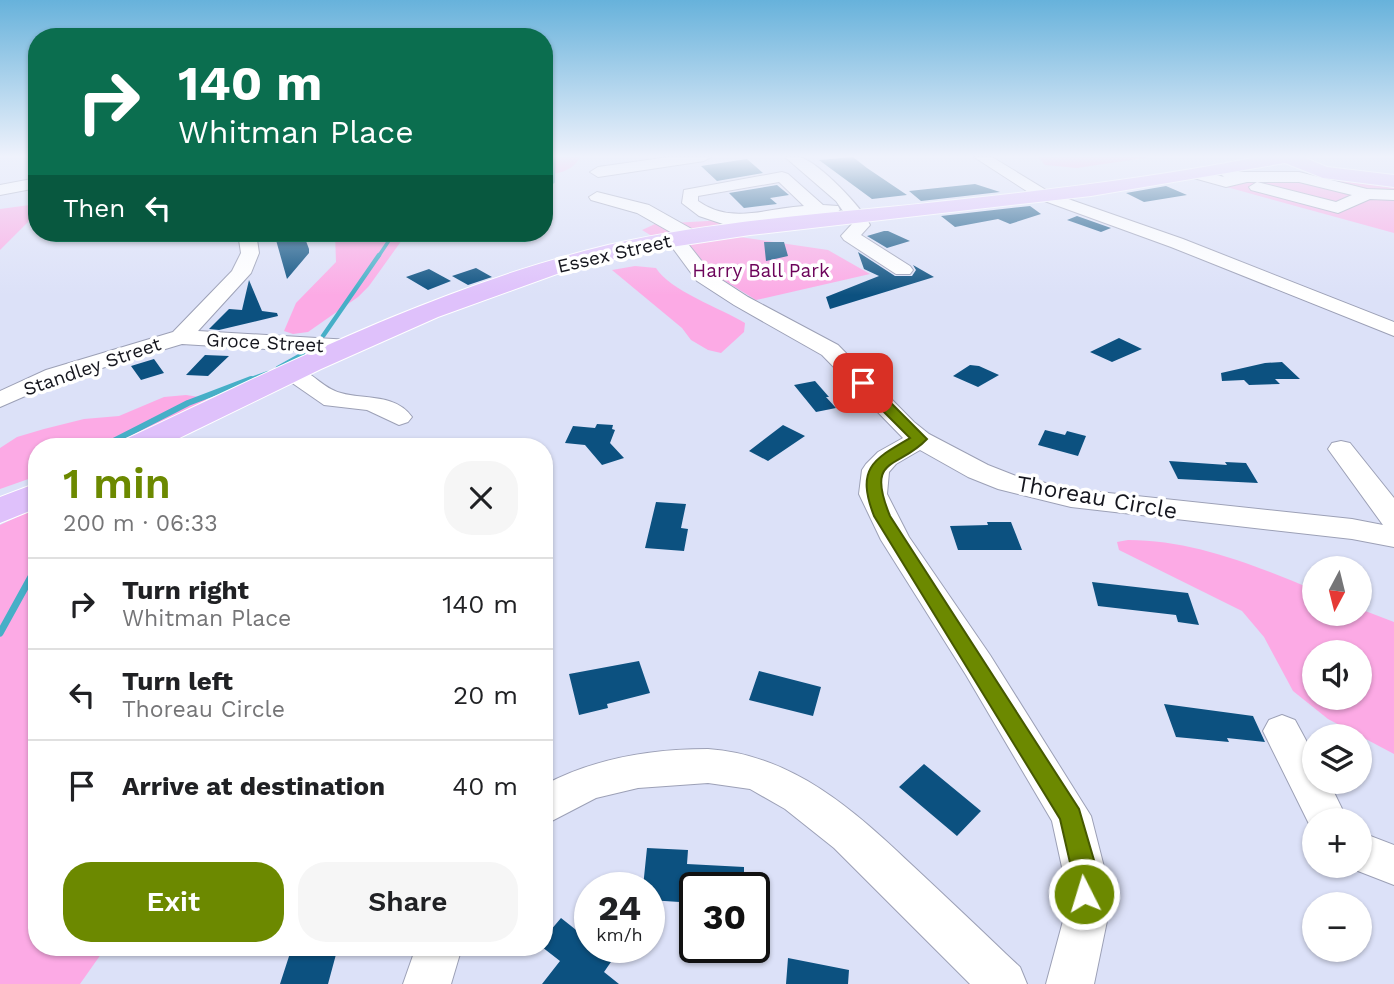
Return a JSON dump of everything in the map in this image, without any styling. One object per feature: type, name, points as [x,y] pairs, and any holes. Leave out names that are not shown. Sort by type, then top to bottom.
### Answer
[{"type":"main road","name":"Essex Street","points":[[155,438],[429,310],[495,285],[600,255],[738,225],[969,203]]},
{"type":"main road","points":[[0,511],[28,498]]},
{"type":"street","points":[[620,203],[643,209],[683,238]]},
{"type":"street","points":[[690,203],[717,219],[738,225],[786,212],[856,213]]},
{"type":"street","points":[[810,203],[819,211]]},
{"type":"street","points":[[844,203],[856,213],[861,225],[850,236],[903,270]]},
{"type":"street","points":[[1054,203],[1177,243],[1394,330]]},
{"type":"street","name":"Thoreau Circle","points":[[683,238],[692,265],[720,289],[830,350],[919,439],[954,459],[1008,483],[1071,498],[1352,529],[1394,537]]},
{"type":"street","name":"Standley Street","points":[[0,400],[54,375],[181,337],[241,273],[250,253],[248,242]]},
{"type":"street","name":"Groce Street","points":[[181,337],[350,347]]},
{"type":"street","points":[[293,373],[333,400],[372,403],[399,416]]},
{"type":"street","points":[[919,439],[887,458],[876,470],[873,494],[895,540],[958,634],[1071,816],[1083,867],[1085,921],[1070,984]]},
{"type":"street","points":[[1340,449],[1394,520]]},
{"type":"street","points":[[1282,731],[1321,808]]},
{"type":"street","points":[[553,801],[565,793],[617,772],[679,766],[723,767],[761,776],[795,794],[851,836],[1003,984]]},
{"type":"street","points":[[1372,857],[1394,865]]},
{"type":"street","points":[[427,984],[436,956]]},
{"type":"green space","points":[[1285,203],[1394,203],[1394,233]]},
{"type":"green space","points":[[28,205],[28,222],[0,250],[0,209]]},
{"type":"green space","name":"Harry Ball Park","points":[[725,220],[740,237],[828,250],[870,274],[756,300],[642,230],[655,224]]},
{"type":"green space","points":[[335,242],[401,242],[358,297],[308,332],[293,334],[284,331],[296,303],[336,262]]},
{"type":"green space","points":[[635,266],[656,268],[672,284],[745,323],[744,332],[721,353],[708,350],[691,340],[682,328],[612,270]]},
{"type":"green space","points":[[186,395],[206,398],[207,402],[132,438],[28,438],[28,479],[0,489],[0,448],[17,437],[84,419],[119,416],[164,397]]},
{"type":"green space","points":[[28,512],[28,956],[100,956],[80,984],[0,984],[0,525]]},
{"type":"green space","points":[[1128,540],[1176,544],[1223,556],[1302,585],[1302,626],[1372,626],[1372,614],[1394,622],[1394,754],[1372,742],[1372,724],[1337,724],[1317,710],[1372,710],[1372,640],[1302,640],[1302,698],[1293,691],[1264,637],[1242,611],[1119,550],[1117,542]]},
{"type":"building","points":[[739,203],[777,204],[744,208]]},
{"type":"building","points":[[1030,206],[1041,214],[1010,224],[998,219],[955,227],[941,216]]},
{"type":"building","points":[[1077,216],[1111,228],[1101,232],[1067,220]]},
{"type":"building","points":[[884,231],[910,241],[887,248],[867,236]]},
{"type":"building","points":[[277,242],[306,242],[309,253],[287,279]]},
{"type":"building","points":[[764,242],[784,242],[788,256],[766,261]]},
{"type":"building","points":[[858,252],[895,276],[912,276],[916,270],[913,265],[934,277],[830,309],[826,297],[879,276],[864,269]]},
{"type":"building","points":[[476,268],[492,277],[468,285],[452,276]]},
{"type":"building","points":[[429,269],[451,281],[428,290],[406,277]]},
{"type":"building","points":[[249,280],[262,311],[277,313],[278,316],[219,330],[209,329],[229,309],[242,310]]},
{"type":"building","points":[[1119,338],[1142,349],[1112,362],[1090,352]]},
{"type":"building","points":[[205,355],[229,356],[208,376],[186,375]]},
{"type":"building","points":[[154,359],[164,373],[141,380],[131,366]]},
{"type":"building","points":[[1282,362],[1300,379],[1275,379],[1280,384],[1249,385],[1244,380],[1222,381],[1221,373]]},
{"type":"building","points":[[970,365],[999,375],[978,387],[953,376]]},
{"type":"building","points":[[815,381],[836,408],[816,412],[794,385]]},
{"type":"building","points":[[597,424],[613,425],[612,429],[615,430],[610,443],[624,458],[602,465],[585,445],[565,443],[573,426],[595,428]]},
{"type":"building","points":[[783,425],[805,436],[768,461],[749,451]]},
{"type":"building","points":[[1045,430],[1065,435],[1067,431],[1086,436],[1078,456],[1038,445]]},
{"type":"building","points":[[1169,461],[1227,465],[1225,462],[1246,463],[1258,483],[1178,479]]},
{"type":"building","points":[[656,502],[686,504],[681,528],[688,529],[684,551],[645,548]]},
{"type":"building","points":[[987,522],[1011,522],[1022,550],[958,550],[950,526],[988,525]]},
{"type":"building","points":[[1092,582],[1188,593],[1199,625],[1178,622],[1176,615],[1098,606]]},
{"type":"building","points":[[639,661],[650,693],[607,704],[608,708],[579,715],[569,674]]},
{"type":"building","points":[[759,671],[821,687],[813,716],[749,700]]},
{"type":"building","points":[[1164,704],[1253,716],[1265,742],[1176,737]]},
{"type":"building","points":[[924,764],[981,811],[957,836],[899,787]]},
{"type":"building","points":[[647,848],[688,850],[687,864],[744,867],[744,872],[679,872],[679,902],[665,901],[665,872],[645,872]]},
{"type":"building","points":[[561,918],[574,928],[574,963],[610,963],[604,972],[619,984],[542,984],[560,961],[553,956],[553,927]]},
{"type":"building","points":[[289,956],[336,956],[328,984],[280,984]]},
{"type":"building","points":[[788,958],[849,970],[848,984],[786,984]]},
{"type":"waterway","points":[[378,257],[388,242]]},
{"type":"waterway","points":[[323,336],[379,255]]},
{"type":"waterway","points":[[278,368],[303,354]]},
{"type":"waterway","points":[[246,381],[268,373]]},
{"type":"waterway","points":[[120,438],[188,403],[251,379]]},
{"type":"waterway","points":[[0,633],[28,582]]},
{"type":"route","points":[[863,383],[919,439],[887,458],[876,470],[873,494],[882,516],[1071,816],[1083,867],[1084,894]]}]
